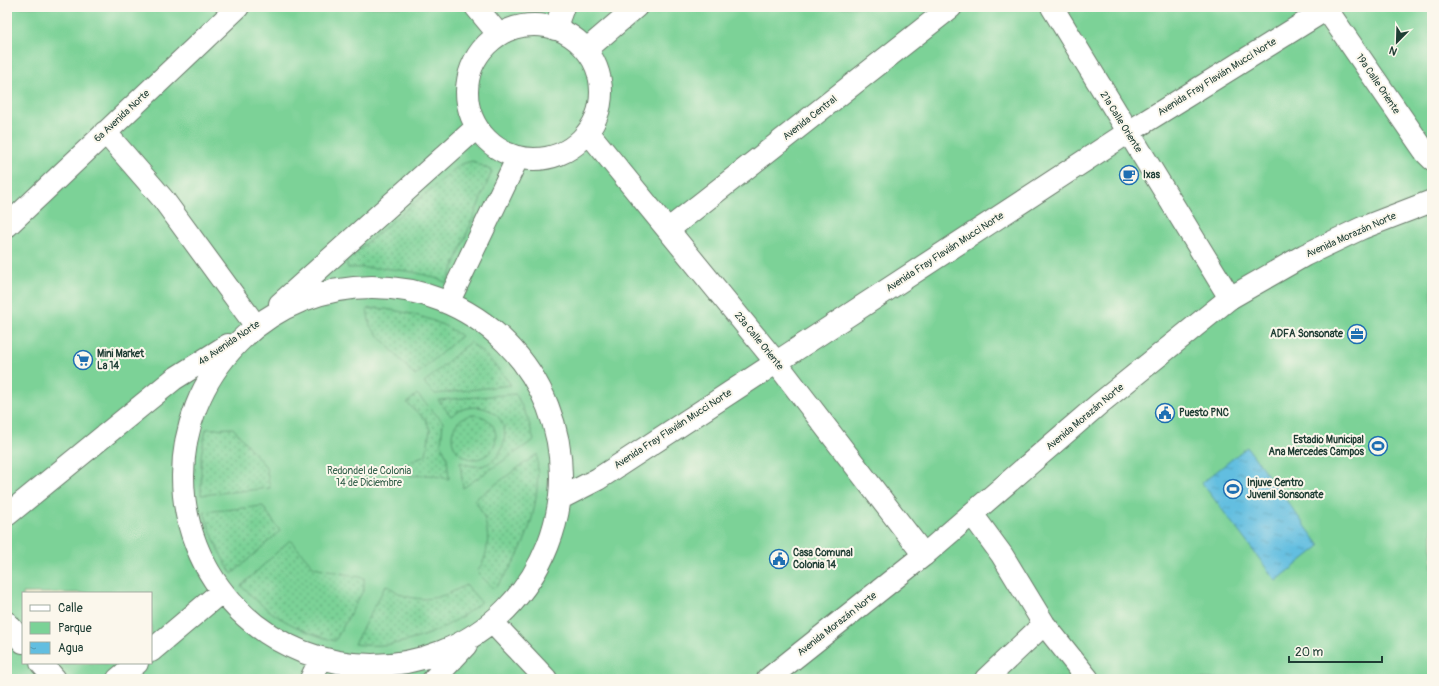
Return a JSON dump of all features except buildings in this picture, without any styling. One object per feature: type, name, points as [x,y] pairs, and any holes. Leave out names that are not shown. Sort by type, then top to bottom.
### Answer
[{"type":"street","name":"6a Avenida Norte","points":[[7,226],[238,7]]},
{"type":"street","points":[[476,7],[499,35]]},
{"type":"street","points":[[555,29],[563,7]]},
{"type":"street","points":[[586,50],[636,7]]},
{"type":"street","name":"Avenida Central","points":[[669,229],[951,7]]},
{"type":"street","name":"21a Calle Oriente","points":[[1052,7],[1127,133],[1199,246],[1230,298]]},
{"type":"street","name":"Avenida Fray Flavián Mucci Norte","points":[[561,498],[598,479],[775,361],[1127,133],[1327,8]]},
{"type":"street","name":"19a Calle Oriente","points":[[1327,8],[1426,153],[1432,159]]},
{"type":"street","points":[[526,26],[555,29],[572,37],[586,50],[598,73],[601,90],[597,117],[588,132],[569,150],[553,157],[535,160],[509,155],[494,146],[477,127],[467,100],[470,72],[484,47],[499,35],[526,26]]},
{"type":"street","name":"4a Avenida Norte","points":[[7,515],[174,379],[256,326],[477,127]]},
{"type":"street","points":[[105,132],[163,199],[256,326]]},
{"type":"street","name":"23a Calle Oriente","points":[[588,132],[669,229],[775,361],[924,555]]},
{"type":"street","points":[[448,303],[518,157]]},
{"type":"street","name":"Avenida Morazán Norte","points":[[768,679],[924,555],[1099,404],[1230,298],[1304,255],[1362,228],[1432,201]]},
{"type":"street","points":[[434,679],[484,629],[514,602],[532,579],[546,554],[556,526],[561,498],[562,471],[560,445],[553,419],[543,394],[529,371],[513,350],[472,316],[448,303],[399,289],[374,287],[324,293],[300,301],[277,312],[256,326],[236,344],[219,364],[204,387],[193,412],[185,444],[183,491],[187,518],[196,544],[207,568],[222,590],[238,609],[276,639],[298,650],[321,658],[361,665],[402,663],[441,653],[484,629]]},
{"type":"street","points":[[972,514],[1002,555],[1044,624],[1088,679]]},
{"type":"street","points":[[152,650],[222,590]]},
{"type":"street","points":[[7,623],[22,641]]},
{"type":"street","points":[[986,679],[1044,624]]},
{"type":"street","points":[[484,629],[546,679]]},
{"type":"street","points":[[311,679],[321,658]]},
{"type":"street","points":[[42,664],[55,679]]},
{"type":"street","points":[[118,679],[136,664]]},
{"type":"green space","name":"Redondel de Colonia 14 de Diciembre","points":[[7,7],[1432,7],[1432,679],[7,679]]},
{"type":"green space","points":[[473,161],[492,171],[447,283],[436,278],[399,270],[348,268],[346,260],[461,164]]},
{"type":"green space","points":[[378,308],[432,320],[461,336],[415,376],[370,326],[367,309]]},
{"type":"green space","points":[[470,342],[492,362],[511,385],[435,394],[424,383]]},
{"type":"green space","points":[[417,394],[443,422],[441,444],[447,457],[449,479],[430,475],[410,476],[407,462],[426,455],[430,430],[426,420],[407,403]]},
{"type":"green space","points":[[516,394],[528,419],[534,440],[463,488],[460,462],[470,466],[481,466],[493,460],[501,450],[505,438],[505,431],[499,418],[487,409],[472,407],[457,412],[451,416],[438,400]]},
{"type":"green space","points":[[470,415],[478,415],[483,416],[490,421],[495,428],[495,446],[490,453],[483,458],[470,459],[462,456],[455,449],[452,441],[452,433],[455,425],[462,418]]},
{"type":"green space","points":[[233,428],[266,467],[270,488],[201,495],[201,456],[206,429]]},
{"type":"green space","points":[[537,454],[537,491],[530,526],[516,559],[494,589],[477,572],[486,555],[488,535],[483,516],[474,500]]},
{"type":"green space","points":[[263,506],[280,531],[232,574],[216,544],[204,512]]},
{"type":"green space","points":[[290,540],[314,567],[364,578],[364,589],[335,641],[308,632],[284,620],[262,605],[241,586]]},
{"type":"green space","points":[[386,585],[402,595],[422,599],[444,595],[466,585],[481,602],[453,622],[422,636],[388,644],[354,644]]},
{"type":"water","points":[[1247,447],[1320,546],[1276,581],[1202,483]]},
{"type":"place","name":"Ixas","points":[[1129,175]]},
{"type":"place","name":"ADFA Sonsonate","points":[[1357,334]]},
{"type":"place","name":"Mini Market La 14","points":[[83,360]]},
{"type":"place","name":"Puesto PNC","points":[[1165,413]]},
{"type":"place","name":"Estadio Municipal Ana Mercedes Campos","points":[[1378,446]]},
{"type":"place","name":"Injuve Centro Juvenil Sonsonate","points":[[1233,489]]},
{"type":"place","name":"Casa Comunal Colonia 14","points":[[779,559]]}]
